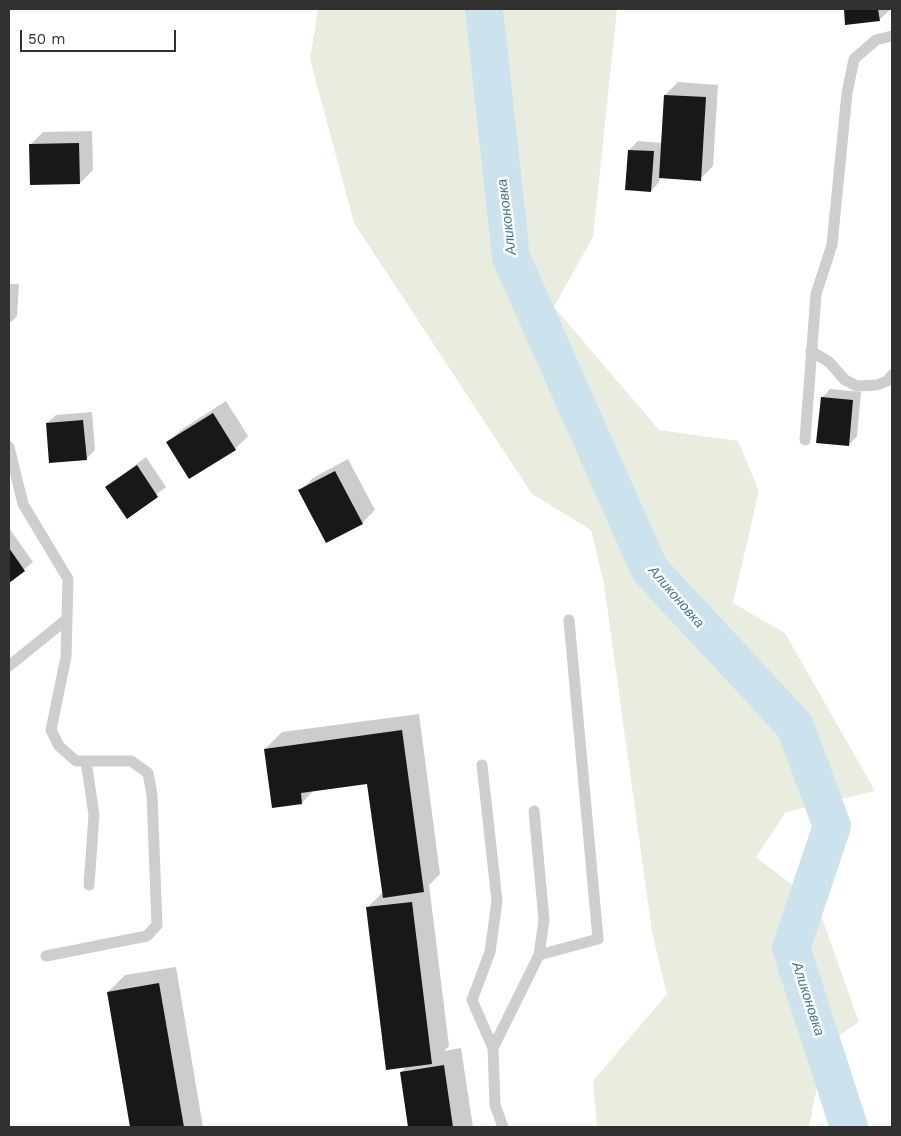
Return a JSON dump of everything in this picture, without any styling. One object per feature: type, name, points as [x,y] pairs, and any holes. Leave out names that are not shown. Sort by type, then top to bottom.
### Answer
[{"type":"lane","points":[[805,440],[816,294],[832,245],[847,93],[854,59],[876,40],[892,36]]},
{"type":"lane","points":[[811,352],[829,362],[845,380],[857,386],[877,385],[887,381],[892,375]]},
{"type":"lane","points":[[9,446],[23,504],[68,579],[66,657],[51,730],[59,746],[76,761],[131,761],[148,773],[152,795],[157,924],[147,936],[46,956]]},
{"type":"lane","points":[[9,666],[67,619]]},
{"type":"lane","points":[[539,955],[598,939],[570,620]]},
{"type":"lane","points":[[86,761],[94,815],[89,885]]},
{"type":"lane","points":[[482,765],[497,901],[490,952],[472,1000],[493,1048],[495,1105],[503,1127]]},
{"type":"lane","points":[[493,1048],[539,955],[544,920],[534,812]]},
{"type":"shaded area","points":[[318,9],[617,9],[593,237],[554,307],[659,430],[738,441],[759,491],[733,603],[785,633],[875,791],[786,812],[756,857],[817,904],[859,1022],[820,1048],[816,1092],[809,1127],[597,1127],[593,1081],[667,994],[652,932],[604,584],[591,530],[532,494],[354,223],[310,59]]},
{"type":"building","points":[[844,9],[878,9],[880,21],[845,25]]},
{"type":"building","points":[[664,95],[706,97],[701,181],[659,178]]},
{"type":"building","points":[[79,143],[80,184],[30,185],[29,144]]},
{"type":"building","points":[[628,150],[654,151],[651,192],[625,190]]},
{"type":"building","points":[[821,397],[853,400],[849,446],[816,443]]},
{"type":"building","points":[[213,413],[236,450],[189,479],[166,442]]},
{"type":"building","points":[[83,420],[87,460],[49,463],[46,423]]},
{"type":"building","points":[[137,465],[158,497],[127,519],[105,487]]},
{"type":"building","points":[[335,471],[363,524],[326,543],[298,490]]},
{"type":"building","points":[[9,548],[25,571],[9,583]]},
{"type":"building","points":[[402,730],[424,892],[383,898],[367,784],[301,793],[302,804],[272,808],[264,749]]},
{"type":"building","points":[[412,902],[432,1064],[386,1070],[366,907]]},
{"type":"building","points":[[159,983],[184,1127],[130,1127],[107,992]]},
{"type":"building","points":[[444,1065],[453,1127],[408,1127],[400,1072]]},
{"type":"waterway","name":"Аликоновка","points":[[484,9],[511,257],[650,570],[795,726],[832,826],[791,948],[849,1127]]}]
